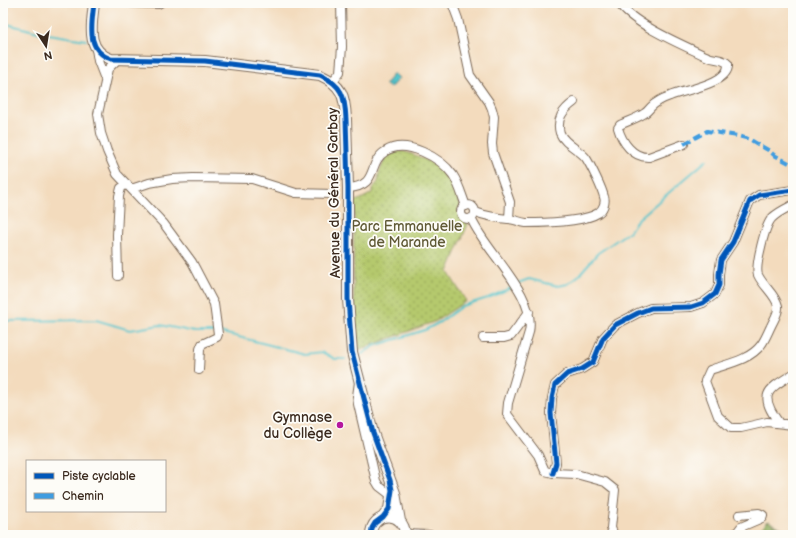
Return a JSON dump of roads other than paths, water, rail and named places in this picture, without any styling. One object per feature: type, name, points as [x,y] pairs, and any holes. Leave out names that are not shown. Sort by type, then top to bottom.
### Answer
[{"type":"main road","points":[[94,3],[91,34],[96,48],[105,57],[117,60],[206,61],[320,75],[332,82]]},
{"type":"main road","name":"Avenue du Général Garbay","points":[[332,82],[341,91],[345,108],[348,188],[347,279],[349,329],[352,352],[373,433],[397,501],[400,521],[406,534]]},
{"type":"main road","name":"Avenue du Général Garbay","points":[[371,534],[375,523],[383,517],[388,509],[392,496],[390,480]]},
{"type":"main road","points":[[383,517],[389,516],[400,521]]},
{"type":"street","points":[[130,3],[160,3]]},
{"type":"street","points":[[332,82],[340,72],[342,47],[341,3]]},
{"type":"street","points":[[452,3],[458,19],[470,75],[489,102],[492,109],[494,117],[492,144],[493,153],[510,202],[509,219]]},
{"type":"street","points":[[619,3],[637,20],[670,39],[710,58],[722,60],[728,64],[728,70],[717,80],[701,87],[670,96],[652,106],[646,112],[620,125],[618,128],[625,145],[644,158],[684,144]]},
{"type":"street","points":[[96,48],[98,61],[105,79]]},
{"type":"street","points":[[117,60],[108,69],[105,79],[98,114],[101,133],[117,174],[164,224],[192,262],[214,304],[218,332],[217,337],[202,344],[200,349],[199,370]]},
{"type":"street","points":[[473,215],[509,219],[525,223],[552,222],[589,216],[598,213],[603,208],[605,198],[586,158],[560,134],[559,124],[561,114],[566,107],[574,102]]},
{"type":"street","points":[[348,188],[367,182],[380,157],[386,151],[395,147],[412,147],[427,154],[443,164],[454,176],[466,206],[471,206],[474,209],[473,215],[516,286],[529,312],[531,324],[508,403],[507,414],[538,455],[545,470],[553,473],[576,474],[605,482],[615,490],[611,528],[614,535]]},
{"type":"street","points":[[118,276],[117,235],[119,196],[121,188],[172,179],[193,178],[252,180],[296,193],[332,194]]},
{"type":"street","points":[[553,473],[556,468],[556,463],[551,413],[552,398],[556,385],[567,374],[582,369],[593,362],[603,338],[615,325],[638,312],[651,308],[691,307],[703,303],[715,294],[719,286],[721,260],[733,242],[750,201],[759,195],[793,190]]},
{"type":"street","points":[[793,205],[779,212],[767,226],[757,262],[758,275],[778,305],[778,312],[761,345],[749,355],[738,361],[710,370],[705,381],[718,416],[731,428],[741,428],[767,422],[793,425]]},
{"type":"street","points":[[483,338],[504,338],[511,336],[529,312]]},
{"type":"street","points":[[779,423],[771,412],[767,400],[768,392],[774,386],[793,374]]},
{"type":"street","points":[[359,382],[357,396],[358,404],[376,480],[379,486],[392,496]]},
{"type":"street","points":[[735,535],[741,527],[756,522],[762,518],[763,515],[759,513],[739,516]]},
{"type":"street","points":[[406,534],[430,535]]},
{"type":"water","points":[[394,73],[399,78],[390,88],[385,84]]},
{"type":"waterway","points":[[3,23],[42,33],[86,40]]},
{"type":"waterway","points":[[518,283],[529,279],[558,286],[568,284],[578,276],[598,253],[630,231],[637,220],[707,160]]},
{"type":"waterway","points":[[362,354],[374,346],[425,330],[440,322],[462,306],[488,298],[515,286]]},
{"type":"waterway","points":[[3,321],[96,320],[130,330],[160,325],[195,332],[215,332]]},
{"type":"waterway","points":[[219,332],[305,354],[322,352],[335,359],[345,359]]},
{"type":"place","name":"Gymnase du Collège","points":[[340,425]]},
{"type":"park label","name":"Parc Emmanuelle de Marande","points":[[407,234]]}]
